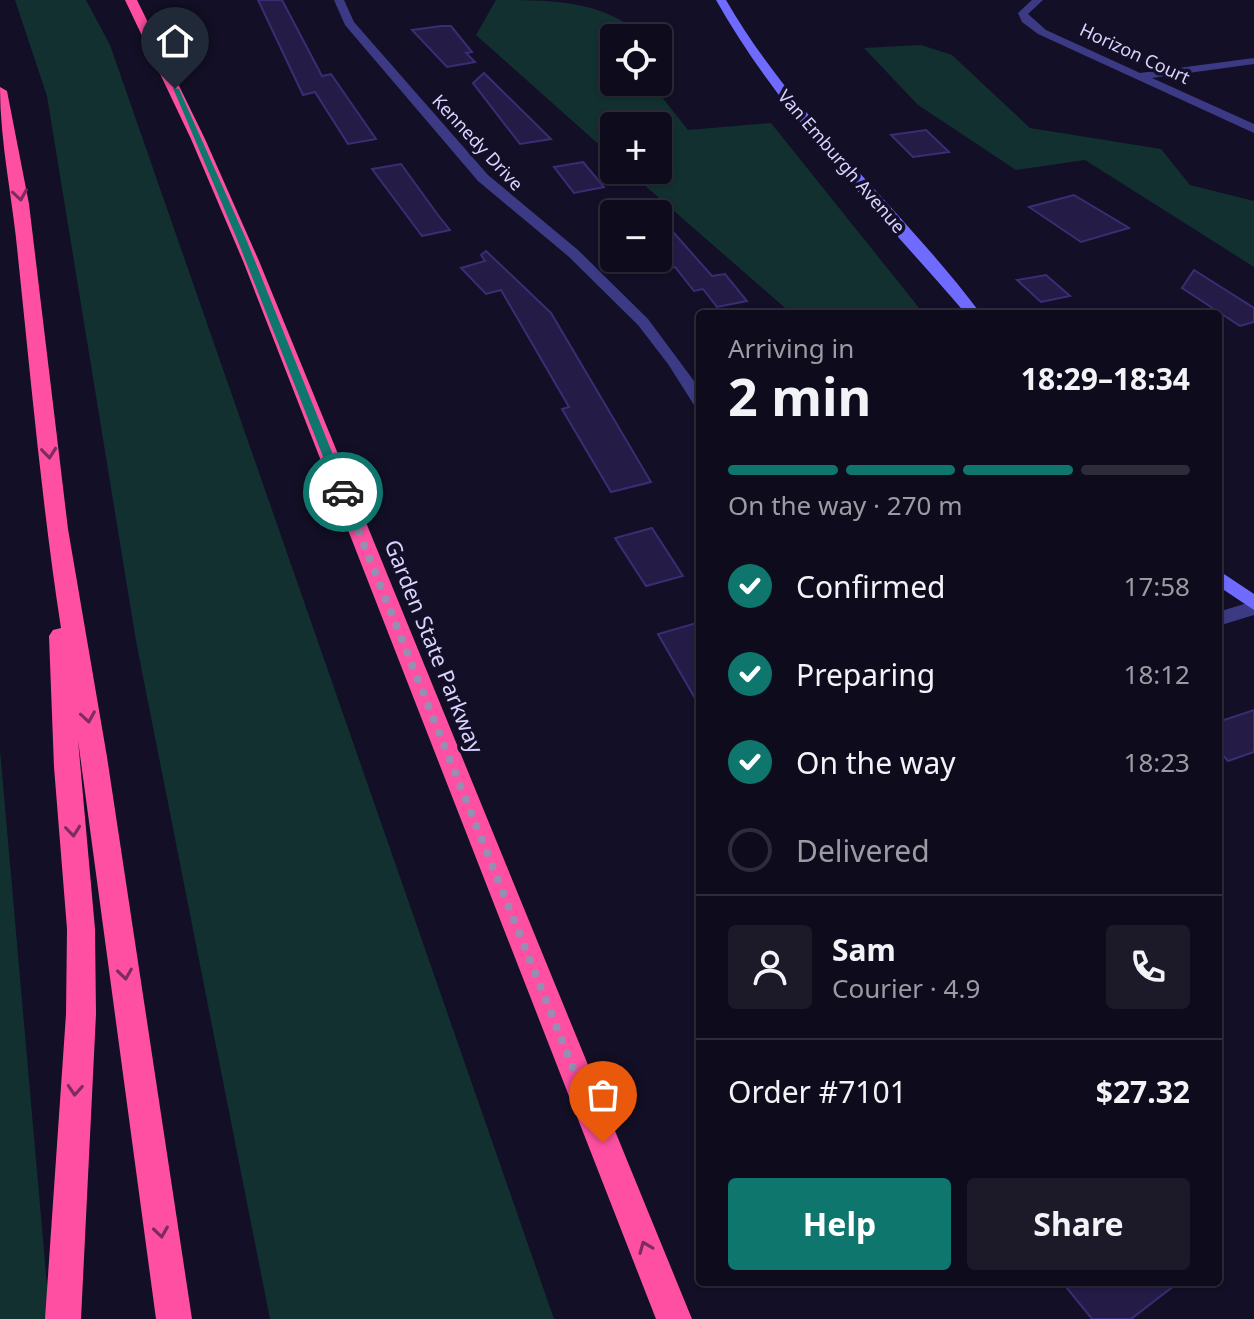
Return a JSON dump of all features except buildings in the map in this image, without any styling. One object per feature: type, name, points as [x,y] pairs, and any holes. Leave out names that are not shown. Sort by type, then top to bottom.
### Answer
[{"type":"highway","name":"Garden State Parkway","points":[[131,0],[198,139],[251,261],[674,1319]]},
{"type":"highway","points":[[0,91],[21,204],[57,529],[94,757],[174,1319]]},
{"type":"highway","points":[[57,529],[67,767],[81,929],[81,1014],[63,1319]]},
{"type":"main road","name":"Van Emburgh Avenue","points":[[721,0],[742,37],[779,89],[971,310]]},
{"type":"main road","points":[[1222,579],[1254,606]]},
{"type":"street","name":"Kennedy Drive","points":[[339,0],[349,23],[483,178],[609,285],[675,362],[696,396]]},
{"type":"street","name":"Horizon Court","points":[[1038,0],[1023,13],[1032,26],[1254,129]]},
{"type":"street","points":[[1141,76],[1254,61]]},
{"type":"street","points":[[1222,618],[1254,606]]},
{"type":"green space","points":[[15,0],[86,0],[110,45],[554,1319],[270,1319],[136,641],[47,96]]},
{"type":"green space","points":[[496,0],[587,7],[628,24],[600,24],[600,96],[661,96],[688,130],[771,123],[921,310],[787,310],[672,209],[672,200],[661,200],[643,184],[672,184],[672,112],[600,112],[600,146],[476,35]]},
{"type":"green space","points":[[921,45],[952,55],[1030,128],[1161,149],[1190,185],[1254,201],[1254,267],[1085,160],[1016,170],[918,105],[864,48]]},
{"type":"green space","points":[[0,750],[50,1319],[0,1319]]},
{"type":"way so far","points":[[343,492],[603,1143]]},
{"type":"route","points":[[175,89],[241,239],[343,492]]}]
